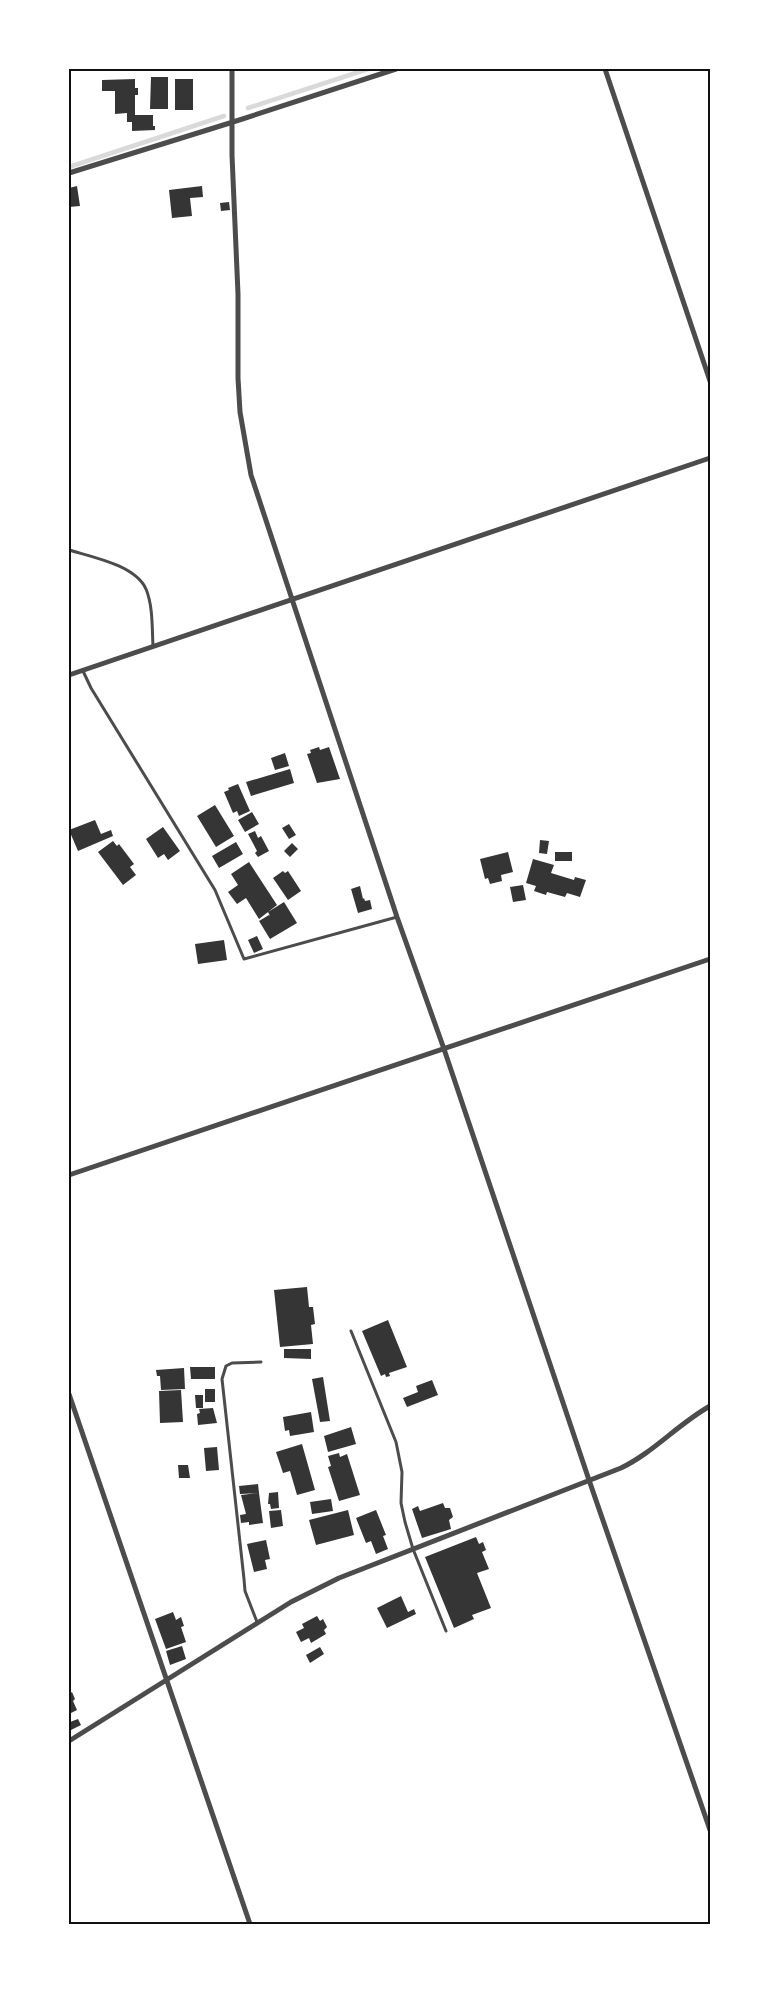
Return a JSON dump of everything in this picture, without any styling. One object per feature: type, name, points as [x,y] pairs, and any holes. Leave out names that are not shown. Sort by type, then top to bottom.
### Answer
[{"type":"street","points":[[232,69],[232,155],[238,294],[237,336],[240,412],[251,475],[397,917],[444,1049],[589,1480],[710,1830]]},
{"type":"street","points":[[69,173],[396,69]]},
{"type":"street","points":[[605,69],[710,381]]},
{"type":"street","points":[[69,675],[710,458]]},
{"type":"street","points":[[69,1175],[710,959]]},
{"type":"street","points":[[69,1394],[250,1924]]},
{"type":"street","points":[[69,1741],[291,1602],[339,1578],[621,1468],[642,1457],[710,1406]]},
{"type":"lane","points":[[69,550],[122,568],[142,582],[146,590],[149,606],[153,647]]},
{"type":"lane","points":[[82,671],[215,890],[244,959],[397,917]]},
{"type":"lane","points":[[351,1331],[396,1442],[402,1472],[402,1512],[413,1549],[446,1632]]},
{"type":"lane","points":[[257,1622],[245,1591],[222,1379],[223,1372],[228,1365],[239,1362],[261,1362]]},
{"type":"building","points":[[151,77],[168,77],[168,109],[150,109]]},
{"type":"building","points":[[135,79],[135,88],[138,88],[138,95],[135,95],[135,115],[153,115],[155,130],[132,131],[132,122],[127,122],[127,113],[115,114],[115,91],[102,91],[102,80]]},
{"type":"building","points":[[175,79],[193,79],[193,110],[175,110]]},
{"type":"building","points":[[77,186],[80,206],[69,207],[69,188]]},
{"type":"building","points":[[202,186],[203,197],[190,198],[192,216],[172,218],[169,190]]},
{"type":"building","points":[[229,202],[230,210],[221,211],[220,203]]},
{"type":"building","points":[[319,747],[320,750],[329,747],[340,779],[317,783],[307,754],[311,753],[310,750]]},
{"type":"building","points":[[285,753],[289,766],[275,770],[271,758]]},
{"type":"building","points":[[290,769],[294,783],[251,796],[246,782]]},
{"type":"building","points":[[238,784],[250,811],[239,816],[237,811],[233,813],[224,792]]},
{"type":"building","points":[[215,805],[234,836],[216,847],[197,816]]},
{"type":"building","points":[[252,812],[259,824],[245,832],[238,820]]},
{"type":"building","points":[[95,820],[101,834],[111,830],[113,836],[78,851],[69,830]]},
{"type":"building","points":[[289,824],[296,835],[289,839],[282,828]]},
{"type":"building","points":[[163,827],[180,851],[168,860],[164,854],[158,858],[146,839]]},
{"type":"building","points":[[255,831],[258,838],[261,836],[269,851],[258,857],[248,834]]},
{"type":"building","points":[[540,840],[549,841],[547,854],[539,853]]},
{"type":"building","points":[[113,841],[117,846],[119,844],[134,864],[130,867],[136,875],[123,885],[98,852]]},
{"type":"building","points":[[236,842],[243,854],[219,868],[212,856]]},
{"type":"building","points":[[292,843],[298,849],[290,857],[284,851]]},
{"type":"building","points":[[508,852],[513,872],[501,875],[502,881],[490,884],[488,878],[485,879],[480,859]]},
{"type":"building","points":[[555,852],[572,852],[572,861],[555,861]]},
{"type":"building","points":[[533,859],[554,865],[551,873],[574,880],[575,877],[586,880],[580,897],[567,893],[565,897],[547,892],[546,895],[534,891],[536,886],[526,883]]},
{"type":"building","points":[[249,862],[277,905],[259,919],[246,898],[237,904],[228,892],[238,885],[231,874]]},
{"type":"building","points":[[283,871],[285,873],[288,871],[301,891],[288,900],[273,878]]},
{"type":"building","points":[[523,885],[526,900],[513,902],[510,887]]},
{"type":"building","points":[[360,886],[363,899],[365,901],[370,900],[372,909],[358,913],[351,889]]},
{"type":"building","points":[[284,902],[297,923],[270,939],[259,921],[270,916],[268,912]]},
{"type":"building","points":[[257,936],[263,949],[254,953],[248,940]]},
{"type":"building","points":[[224,940],[227,960],[198,964],[195,944]]},
{"type":"building","points":[[307,1287],[309,1307],[313,1307],[315,1324],[311,1325],[313,1344],[280,1347],[274,1290]]},
{"type":"building","points":[[388,1320],[407,1367],[389,1373],[390,1376],[386,1377],[385,1374],[381,1376],[362,1331]]},
{"type":"building","points":[[284,1349],[311,1349],[311,1359],[284,1358]]},
{"type":"building","points":[[190,1367],[215,1367],[215,1379],[191,1379]]},
{"type":"building","points":[[184,1368],[185,1389],[161,1390],[160,1376],[157,1376],[156,1370]]},
{"type":"building","points":[[323,1377],[330,1421],[320,1422],[312,1379]]},
{"type":"building","points":[[432,1380],[438,1395],[407,1407],[403,1398],[418,1392],[416,1386]]},
{"type":"building","points":[[205,1389],[215,1389],[215,1402],[205,1402]]},
{"type":"building","points":[[181,1390],[183,1422],[160,1423],[159,1391]]},
{"type":"building","points":[[195,1395],[203,1395],[203,1408],[196,1408]]},
{"type":"building","points":[[213,1408],[217,1423],[198,1425],[197,1414],[200,1413],[199,1409]]},
{"type":"building","points":[[311,1412],[314,1432],[290,1436],[289,1430],[285,1431],[283,1417]]},
{"type":"building","points":[[351,1427],[356,1444],[328,1452],[324,1436]]},
{"type":"building","points":[[302,1444],[315,1490],[297,1495],[290,1471],[283,1473],[276,1452]]},
{"type":"building","points":[[217,1447],[219,1470],[206,1471],[204,1448]]},
{"type":"building","points":[[339,1453],[340,1457],[347,1454],[360,1495],[339,1501],[328,1467],[331,1466],[328,1456]]},
{"type":"building","points":[[178,1465],[188,1465],[190,1478],[179,1478]]},
{"type":"building","points":[[258,1484],[259,1493],[240,1494],[239,1486]]},
{"type":"building","points":[[278,1492],[279,1508],[271,1509],[270,1504],[268,1504],[269,1493]]},
{"type":"building","points":[[259,1493],[263,1523],[249,1525],[249,1522],[241,1523],[240,1515],[246,1514],[241,1495]]},
{"type":"building","points":[[331,1499],[333,1511],[312,1514],[310,1502]]},
{"type":"building","points":[[443,1503],[445,1508],[450,1508],[453,1517],[449,1520],[451,1529],[422,1538],[412,1509],[418,1506],[420,1511]]},
{"type":"building","points":[[281,1510],[283,1526],[271,1528],[269,1511]]},
{"type":"building","points":[[348,1510],[354,1535],[316,1545],[309,1520]]},
{"type":"building","points":[[376,1510],[386,1535],[383,1536],[388,1549],[376,1554],[371,1541],[366,1543],[356,1518]]},
{"type":"building","points":[[476,1537],[479,1544],[483,1542],[486,1550],[482,1552],[489,1569],[477,1573],[491,1608],[472,1615],[474,1619],[454,1628],[425,1557]]},
{"type":"building","points":[[266,1540],[270,1559],[265,1560],[267,1569],[254,1572],[247,1544]]},
{"type":"building","points":[[401,1596],[408,1612],[414,1609],[416,1614],[387,1628],[377,1608]]},
{"type":"building","points":[[173,1612],[176,1620],[181,1617],[184,1626],[181,1627],[186,1642],[166,1649],[155,1619]]},
{"type":"building","points":[[317,1616],[320,1621],[323,1619],[327,1627],[324,1630],[326,1634],[311,1643],[309,1638],[301,1642],[296,1632],[304,1628],[302,1624]]},
{"type":"building","points":[[182,1646],[186,1659],[170,1665],[166,1651]]},
{"type":"building","points":[[320,1647],[324,1654],[310,1663],[306,1655]]},
{"type":"building","points":[[72,1692],[77,1710],[69,1714],[69,1694]]},
{"type":"building","points":[[78,1719],[81,1725],[69,1731],[69,1720],[70,1722]]},
{"type":"waterway","points":[[248,108],[368,69]]},
{"type":"waterway","points":[[69,167],[224,116]]}]
